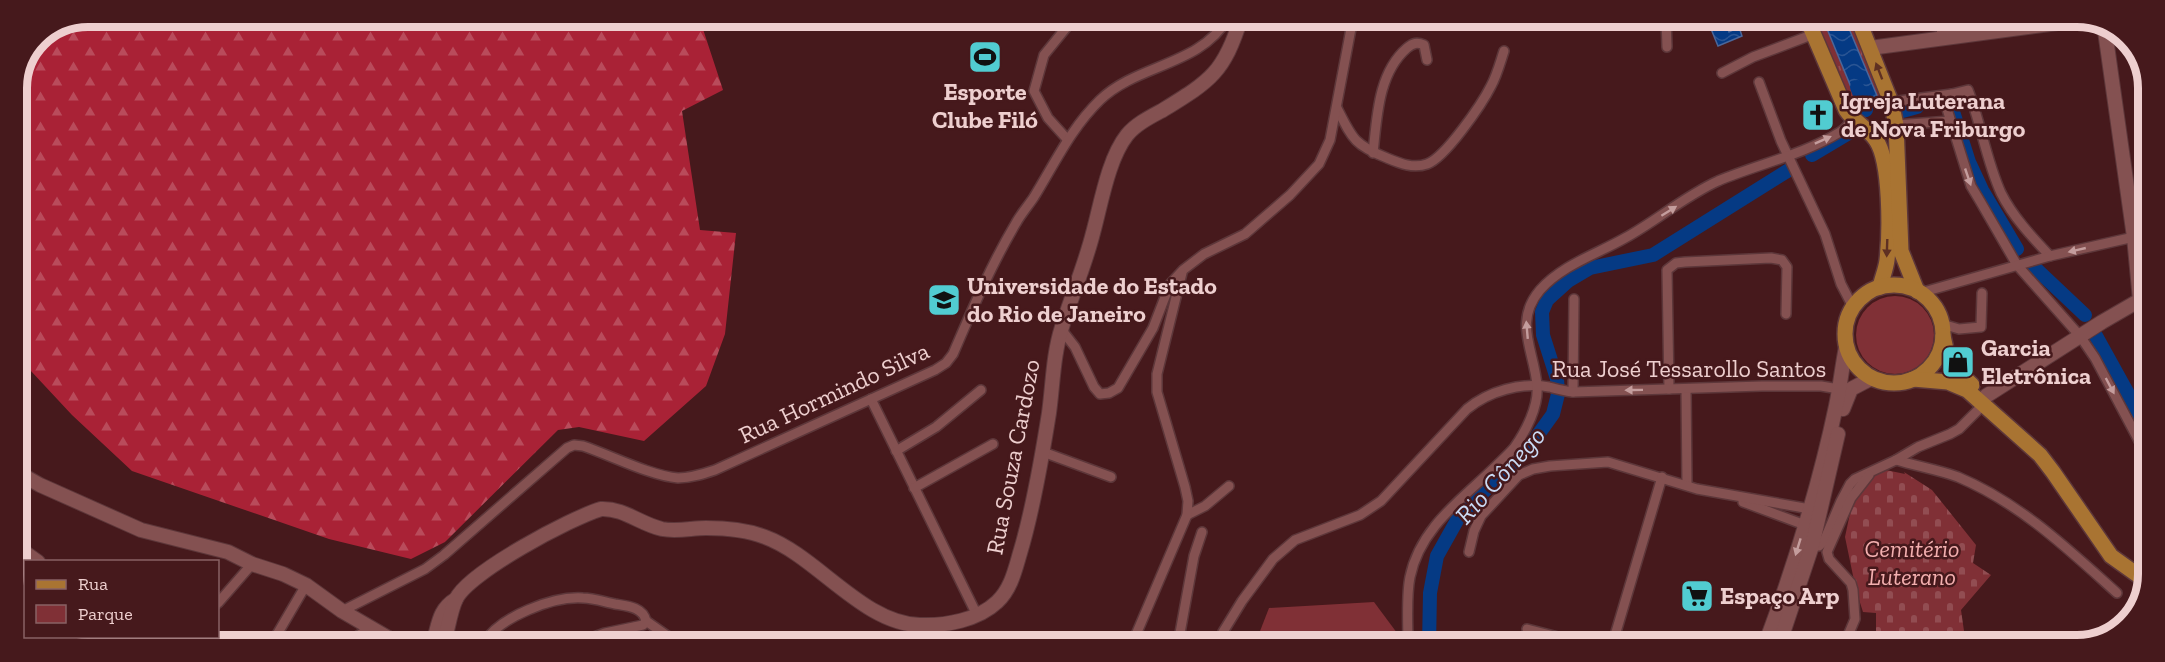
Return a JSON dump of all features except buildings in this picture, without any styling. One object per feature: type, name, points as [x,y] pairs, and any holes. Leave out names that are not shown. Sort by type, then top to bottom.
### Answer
[{"type":"main road","points":[[1811,27],[1840,98],[1852,119],[1876,139],[1880,148],[1886,181],[1888,216],[1886,263],[1880,287]]},
{"type":"main road","points":[[1861,27],[1891,102],[1896,125],[1901,251],[1919,292],[1936,309],[1949,363],[2040,455],[2111,556],[2138,575]]},
{"type":"main road","points":[[1919,292],[1905,286],[1893,285],[1880,287],[1860,298],[1853,307],[1845,327],[1846,347],[1856,365],[1872,378],[1889,383],[1913,379],[1957,384],[1985,400],[2061,465],[2113,543],[2138,567]]},
{"type":"main road","points":[[1913,379],[1930,367],[1939,349],[1942,330]]},
{"type":"street","points":[[1067,27],[1044,55],[1034,91],[1048,118],[1067,139]]},
{"type":"street","name":"Rua Hormindo Silva","points":[[342,610],[425,569],[444,555],[544,466],[574,445],[583,446],[676,478],[693,477],[715,470],[946,363],[953,354],[983,287],[1016,224],[1034,198],[1067,139],[1101,99],[1121,83],[1197,50],[1219,27]]},
{"type":"street","name":"Rua Souza Cardozo","points":[[435,635],[442,610],[483,574],[521,548],[591,512],[610,509],[663,529],[717,528],[740,530],[766,537],[802,557],[831,580],[892,620],[917,625],[945,624],[977,615],[998,602],[1009,587],[1025,537],[1043,452],[1053,364],[1061,329],[1093,234],[1104,189],[1119,149],[1127,135],[1139,124],[1202,86],[1213,76],[1222,65],[1238,27]]},
{"type":"street","points":[[1061,329],[1075,347],[1094,387],[1100,394],[1109,393],[1118,388],[1153,328],[1170,284],[1183,270],[1204,254],[1245,234],[1290,195],[1319,164],[1330,140],[1351,27]]},
{"type":"street","points":[[1666,27],[1667,47]]},
{"type":"street","points":[[1940,27],[1942,38]]},
{"type":"street","points":[[1870,48],[2027,27]]},
{"type":"street","points":[[1722,73],[1753,57],[1814,34]]},
{"type":"street","points":[[2110,36],[2138,258]]},
{"type":"street","points":[[1373,153],[1379,105],[1386,78],[1403,52],[1412,44],[1424,45],[1427,60]]},
{"type":"street","points":[[1337,108],[1352,137],[1362,148],[1403,164],[1415,166],[1428,164],[1445,150],[1474,113],[1492,85],[1504,51]]},
{"type":"street","points":[[1760,82],[1781,141],[1816,212],[1841,284],[1853,307]]},
{"type":"street","points":[[1891,102],[1968,90],[2002,194],[2026,231],[2050,256]]},
{"type":"street","points":[[1952,94],[1946,106],[1971,186],[2018,265],[2084,333],[2138,439]]},
{"type":"street","points":[[1408,635],[1410,578],[1418,551],[1433,526],[1512,450],[1525,430],[1542,387],[1526,328],[1530,304],[1541,289],[1572,265],[1625,238],[1707,187],[1841,132],[1852,119]]},
{"type":"street","points":[[1870,133],[1896,125],[1950,121]]},
{"type":"street","points":[[1919,292],[2050,256],[2134,237]]},
{"type":"street","points":[[1669,389],[1667,270],[1676,263],[1771,258],[1782,260],[1787,267],[1786,314]]},
{"type":"street","points":[[1136,635],[1187,515],[1188,501],[1185,487],[1157,392],[1157,374],[1183,270]]},
{"type":"street","points":[[1942,330],[1981,327],[1982,293]]},
{"type":"street","points":[[1573,392],[1574,299]]},
{"type":"street","points":[[1812,546],[1819,546],[1824,541],[1850,484],[1855,479],[1959,429],[1985,400],[2084,333],[2138,301]]},
{"type":"street","points":[[1769,635],[1810,509],[1839,389],[1846,347]]},
{"type":"street","points":[[1782,635],[1812,546],[1848,393],[1872,378]]},
{"type":"street","name":"Rua José Tessarollo Santos","points":[[1222,635],[1257,579],[1273,559],[1295,540],[1360,515],[1381,501],[1478,400],[1510,388],[1542,387],[1573,392],[1762,386],[1821,386],[1839,389]]},
{"type":"street","points":[[1686,389],[1687,486]]},
{"type":"street","points":[[896,451],[936,427],[981,390]]},
{"type":"street","points":[[871,399],[977,615]]},
{"type":"street","points":[[914,488],[993,444]]},
{"type":"street","points":[[1043,452],[1111,477]]},
{"type":"street","points":[[1896,460],[1957,477],[2012,505],[2043,527],[2117,593]]},
{"type":"street","points":[[1469,552],[1473,531],[1481,516],[1519,475],[1533,469],[1580,462],[1608,462],[1721,494],[1810,509]]},
{"type":"street","points":[[1848,635],[1855,619],[1853,590],[1851,583],[1829,559],[1827,552],[1851,498],[1873,471]]},
{"type":"street","points":[[1615,635],[1662,477]]},
{"type":"street","points":[[27,478],[141,530],[228,552],[252,564],[283,574],[306,585],[384,635]]},
{"type":"street","points":[[1187,515],[1205,506],[1229,486]]},
{"type":"street","points":[[1721,494],[1805,525]]},
{"type":"street","points":[[1180,635],[1194,556],[1202,532]]},
{"type":"street","points":[[219,602],[252,564]]},
{"type":"street","points":[[277,635],[306,585]]},
{"type":"street","points":[[491,635],[498,626],[522,613],[559,599],[583,598],[640,610],[645,615],[646,621],[666,635]]},
{"type":"street","points":[[446,635],[456,599]]},
{"type":"street","points":[[600,635],[643,625],[646,621]]},
{"type":"street","points":[[359,635],[372,627]]},
{"type":"street","points":[[1527,629],[1550,635]]},
{"type":"green space","points":[[88,27],[702,27],[723,90],[682,111],[700,230],[736,233],[725,334],[706,386],[644,441],[579,427],[558,430],[445,542],[411,559],[329,539],[132,471],[72,415],[27,367],[27,88],[28,76],[37,54],[54,37],[76,28]]},
{"type":"green space","points":[[1819,27],[1853,27],[1883,100],[1855,110]]},
{"type":"green space","points":[[1895,296],[1910,299],[1923,307],[1931,320],[1934,335],[1931,350],[1923,363],[1910,371],[1895,374],[1880,371],[1867,363],[1859,350],[1856,335],[1859,320],[1867,307],[1880,299]]},
{"type":"green space","name":"Cemitério Luterano","points":[[1886,470],[1905,474],[1904,472],[1932,490],[1976,545],[1973,563],[1991,575],[1961,610],[1965,635],[1876,635],[1876,613],[1863,612],[1845,537],[1852,504],[1868,477]]},
{"type":"green space","points":[[1374,602],[1399,635],[1258,635],[1269,608]]},
{"type":"water","points":[[1710,27],[1727,27],[1729,32],[1739,27],[1742,36],[1718,46]]},
{"type":"water","points":[[1826,27],[1848,27],[1878,98],[1858,104]]},
{"type":"waterway","points":[[1857,87],[1866,110]]},
{"type":"waterway","points":[[1951,105],[1969,162],[1982,190],[2017,249]]},
{"type":"waterway","points":[[1899,112],[1917,107]]},
{"type":"waterway","name":"Rio Cônego","points":[[1812,155],[1859,127]]},
{"type":"waterway","name":"Rio Cônego","points":[[1429,635],[1430,593],[1437,556],[1460,515],[1530,446],[1553,414],[1558,394],[1557,379],[1543,335],[1542,312],[1547,300],[1568,281],[1590,268],[1653,255],[1792,168]]},
{"type":"waterway","points":[[2032,265],[2085,315]]},
{"type":"waterway","points":[[2096,336],[2138,412]]},
{"type":"place","name":"Esporte Clube Filó","points":[[985,57]]},
{"type":"place","name":"Igreja Luterana de Nova Friburgo","points":[[1818,115]]},
{"type":"place","name":"Universidade do Estado do Rio de Janeiro","points":[[944,300]]},
{"type":"place","name":"Garcia Eletrônica","points":[[1958,362]]},
{"type":"place","name":"Espaço Arp","points":[[1697,596]]}]
